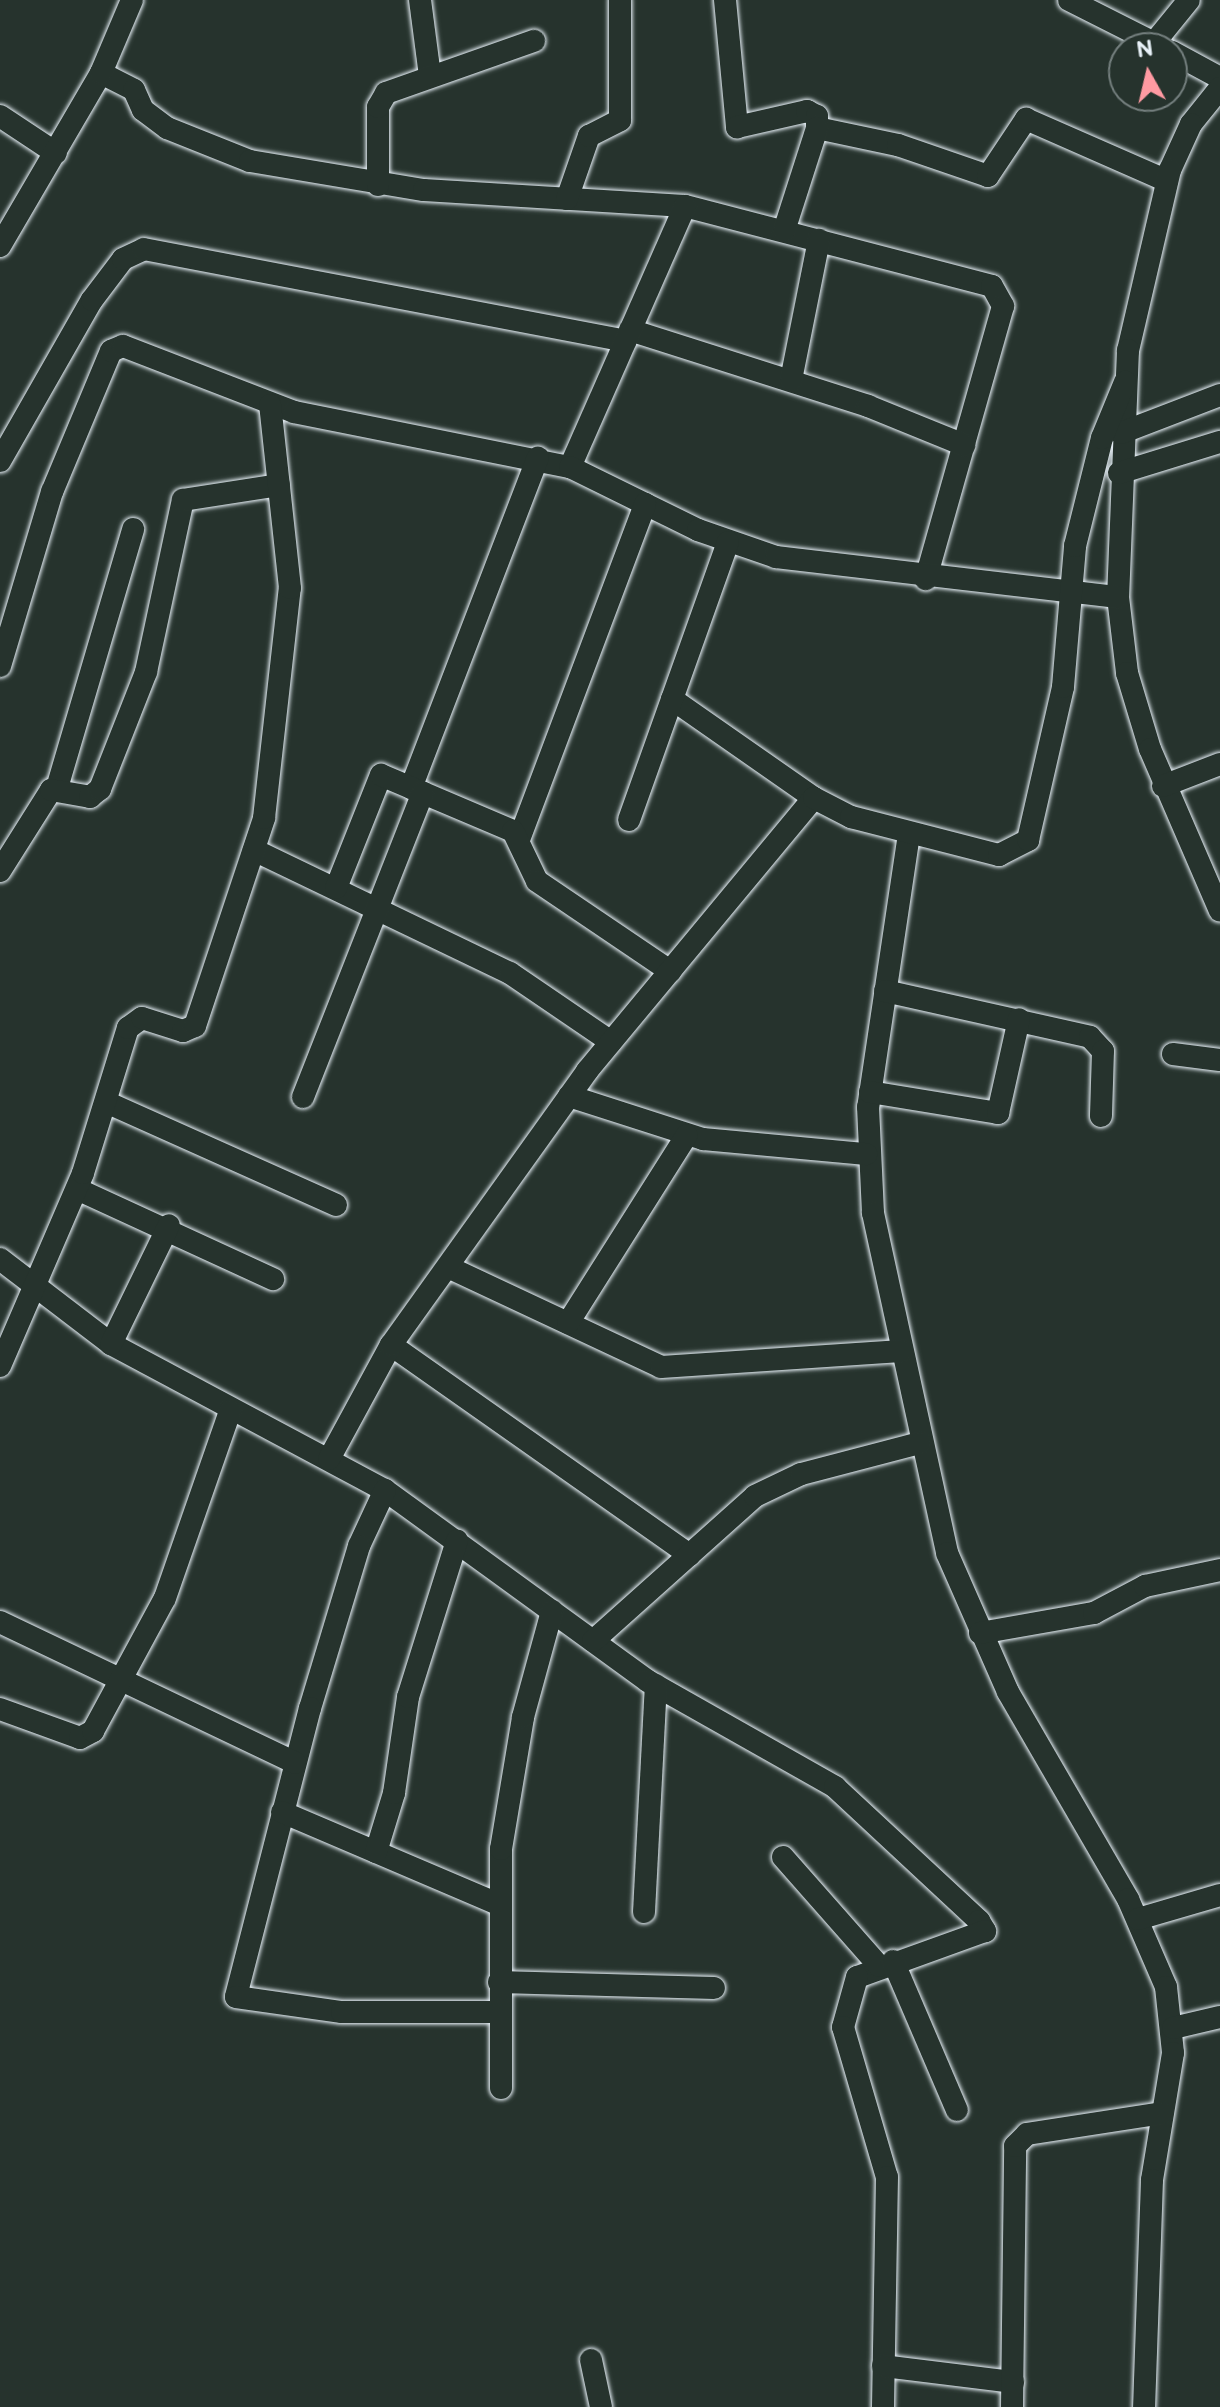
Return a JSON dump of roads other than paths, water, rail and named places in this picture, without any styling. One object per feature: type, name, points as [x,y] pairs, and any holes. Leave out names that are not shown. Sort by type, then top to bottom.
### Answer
[{"type":"street","points":[[420,0],[430,76]]},
{"type":"street","points":[[567,199],[589,136],[620,120],[620,0]]},
{"type":"street","points":[[725,0],[733,124],[807,111],[817,116],[817,128],[784,231]]},
{"type":"street","points":[[1069,0],[1132,32]]},
{"type":"street","points":[[1172,32],[1189,0]]},
{"type":"street","points":[[3,237],[56,153],[101,73],[130,1]]},
{"type":"street","points":[[378,185],[381,100],[430,76],[534,41]]},
{"type":"street","points":[[1188,61],[1220,78]]},
{"type":"street","points":[[101,73],[134,90],[147,114],[199,144],[331,180],[685,206],[999,291],[1003,306],[926,579]]},
{"type":"street","points":[[1220,88],[1191,124],[1167,181],[1125,382],[1119,473],[1118,597],[1127,673],[1163,786],[1220,911]]},
{"type":"street","points":[[0,116],[56,153]]},
{"type":"street","points":[[817,128],[898,145],[988,176],[1017,123],[1031,119],[1167,181]]},
{"type":"street","points":[[570,467],[685,206]]},
{"type":"street","points":[[791,380],[819,240]]},
{"type":"street","points":[[0,461],[92,300],[123,259],[144,249],[628,335],[791,380],[964,445]]},
{"type":"street","points":[[0,666],[52,492],[111,351],[129,348],[270,405],[570,467],[728,542],[776,557],[926,579],[1118,597]]},
{"type":"street","points":[[672,699],[814,798],[909,834],[999,855],[1028,840],[1061,701],[1071,592],[1087,490],[1125,382]]},
{"type":"street","points":[[1121,433],[1220,395]]},
{"type":"street","points":[[0,1366],[37,1291],[77,1189],[131,1022],[183,1031],[195,1026],[254,850],[275,764],[290,588],[270,405]]},
{"type":"street","points":[[1119,473],[1220,442]]},
{"type":"street","points":[[303,1097],[380,909],[417,790],[538,458]]},
{"type":"street","points":[[57,788],[86,797],[100,789],[158,630],[183,500],[279,485]]},
{"type":"street","points":[[645,504],[520,837],[537,881],[670,971]]},
{"type":"street","points":[[0,871],[57,788],[133,529]]},
{"type":"street","points":[[629,820],[728,542]]},
{"type":"street","points":[[1163,786],[1220,764]]},
{"type":"street","points":[[336,888],[374,782],[381,775],[520,837]]},
{"type":"street","points":[[329,1459],[391,1345],[569,1096],[814,798]]},
{"type":"street","points":[[909,834],[870,1092],[866,1154],[901,1351],[947,1553],[980,1633],[1138,1919],[1166,1987],[1173,2028],[1162,2113],[1144,2407]]},
{"type":"street","points":[[254,850],[510,973],[611,1042]]},
{"type":"street","points":[[885,991],[1019,1019],[1098,1043],[1101,1116]]},
{"type":"street","points":[[870,1092],[998,1113],[1019,1019]]},
{"type":"street","points":[[1173,1054],[1220,1060]]},
{"type":"street","points":[[569,1096],[687,1135],[866,1154]]},
{"type":"street","points":[[106,1102],[336,1205]]},
{"type":"street","points":[[568,1323],[687,1135]]},
{"type":"street","points":[[77,1189],[169,1225],[273,1279]]},
{"type":"street","points":[[111,1344],[169,1225]]},
{"type":"street","points":[[0,1259],[37,1291],[111,1344],[230,1411],[385,1490],[656,1685],[835,1787],[985,1931],[886,1963],[852,1984],[843,2036],[885,2158],[883,2407]]},
{"type":"street","points":[[448,1267],[679,1370],[901,1351]]},
{"type":"street","points":[[391,1345],[690,1555]]},
{"type":"street","points":[[0,1709],[80,1738],[93,1731],[125,1681],[179,1562],[230,1411]]},
{"type":"street","points":[[593,1641],[690,1555],[778,1483],[920,1443]]},
{"type":"street","points":[[385,1490],[359,1546],[295,1763],[236,1997],[342,2012],[499,2012]]},
{"type":"street","points":[[376,1852],[394,1793],[408,1697],[457,1541]]},
{"type":"street","points":[[980,1633],[1094,1613],[1145,1586],[1220,1570]]},
{"type":"street","points":[[501,2088],[498,1904],[511,1782],[552,1611]]},
{"type":"street","points":[[0,1622],[295,1763]]},
{"type":"street","points":[[644,1912],[656,1685]]},
{"type":"street","points":[[282,1812],[498,1904]]},
{"type":"street","points":[[783,1857],[886,1963],[957,2110]]},
{"type":"street","points":[[1138,1919],[1220,1895]]},
{"type":"street","points":[[499,1982],[714,1988]]},
{"type":"street","points":[[1173,2028],[1220,2017]]},
{"type":"street","points":[[1012,2407],[1015,2146],[1027,2134],[1162,2113]]},
{"type":"street","points":[[591,2360],[601,2407]]},
{"type":"street","points":[[883,2366],[1013,2382]]}]
